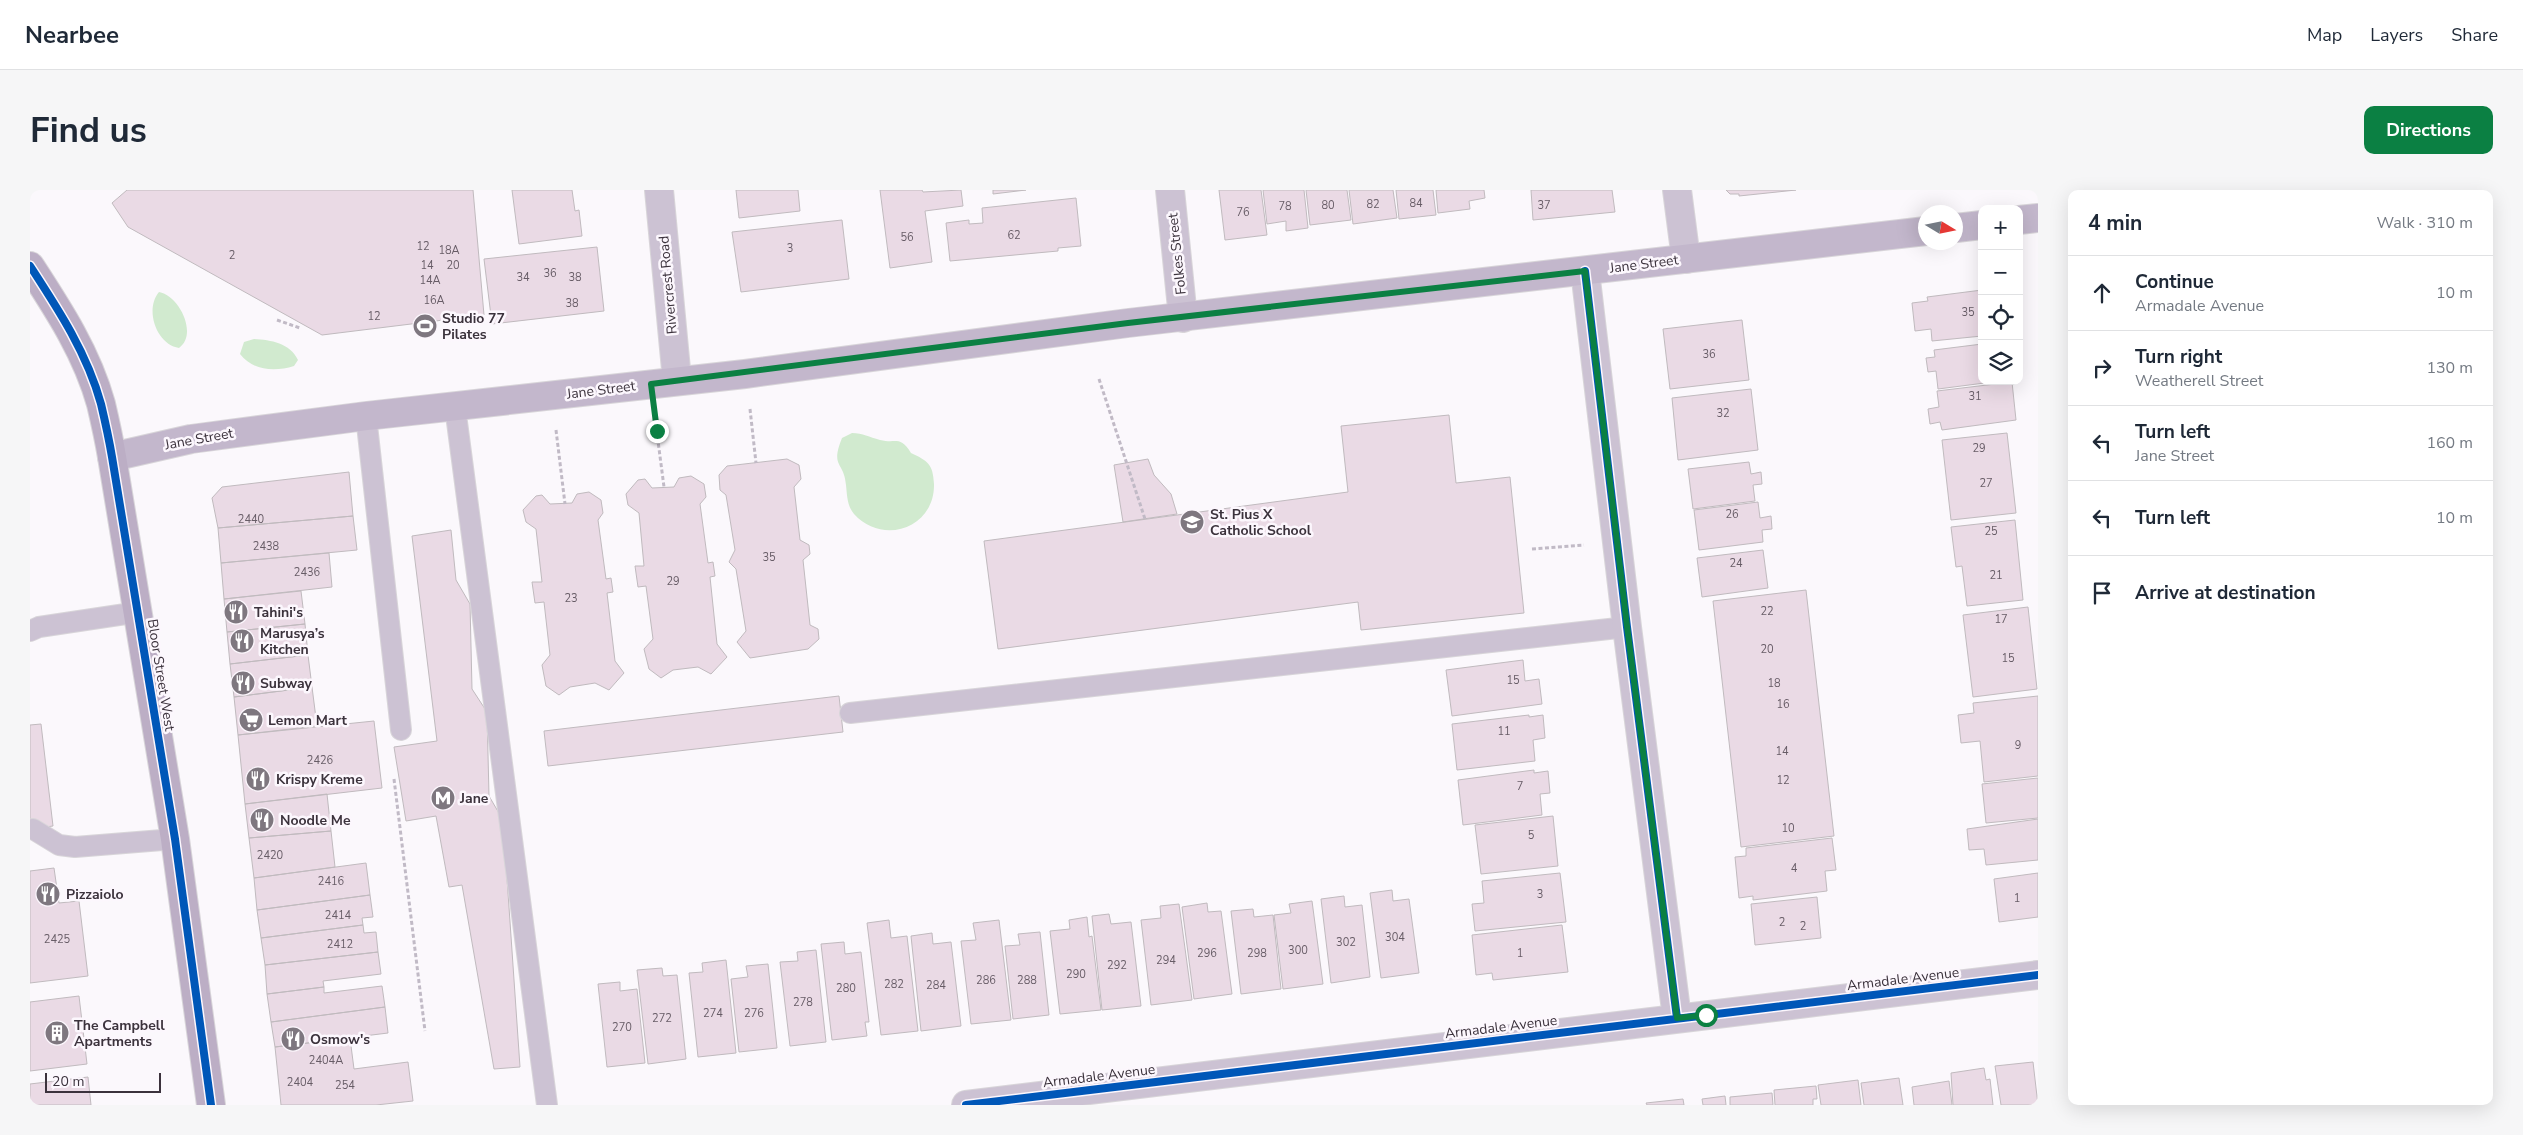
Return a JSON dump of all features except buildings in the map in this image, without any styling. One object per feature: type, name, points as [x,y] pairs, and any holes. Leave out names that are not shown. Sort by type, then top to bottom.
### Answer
[{"type":"main road","points":[[2023,220],[2038,218]]},
{"type":"main road","points":[[1963,227],[1978,225]]},
{"type":"main road","name":"Jane Street","points":[[112,456],[191,439],[366,416],[745,374],[1118,324],[1918,232]]},
{"type":"main road","name":"Bloor Street West","points":[[30,266],[62,314],[84,358],[100,402],[112,456],[175,839],[212,1105]]},
{"type":"street","name":"Rivercrest Road","points":[[659,190],[664,382]]},
{"type":"street","name":"Folkes Street","points":[[1170,190],[1183,318]]},
{"type":"street","points":[[1677,190],[1686,259]]},
{"type":"street","points":[[1585,271],[1627,626],[1677,1018]]},
{"type":"street","name":"Armadale Avenue","points":[[966,1105],[2038,975]]},
{"type":"lane","points":[[454,407],[547,1105]]},
{"type":"lane","points":[[366,416],[401,730]]},
{"type":"lane","points":[[30,631],[39,627],[139,612]]},
{"type":"lane","points":[[850,712],[1627,626]]},
{"type":"lane","points":[[33,829],[59,845],[75,847],[175,839]]},
{"type":"path","points":[[277,320],[300,328]]},
{"type":"path","points":[[745,374],[756,463]]},
{"type":"path","points":[[1099,379],[1145,519]]},
{"type":"path","points":[[664,382],[664,487]]},
{"type":"path","points":[[552,396],[565,504]]},
{"type":"path","points":[[1532,549],[1589,545]]},
{"type":"path","points":[[394,779],[425,1031]]},
{"type":"green space","points":[[159,292],[167,295],[174,301],[184,317],[187,334],[179,348],[164,341],[155,326],[153,308]]},
{"type":"green space","points":[[254,339],[267,340],[285,346],[295,354],[298,360],[294,366],[279,369],[265,369],[251,364],[240,354],[244,342]]},
{"type":"green space","points":[[852,433],[863,434],[885,441],[901,442],[911,453],[922,458],[931,468],[934,484],[932,499],[926,512],[917,521],[905,528],[879,529],[866,524],[854,514],[847,496],[845,477],[837,460],[842,438]]},
{"type":"cycle path","points":[[30,266],[80,349],[101,404],[112,457],[175,839],[211,1105]]},
{"type":"cycle path","points":[[1585,271],[1627,627],[1677,1018]]},
{"type":"cycle path","points":[[966,1105],[2038,975]]},
{"type":"place","name":"Studio 77 Pilates","points":[[425,326]]},
{"type":"place","name":"St. Pius X Catholic School","points":[[1192,522]]},
{"type":"place","name":"Tahini's","points":[[236,612]]},
{"type":"place","name":"Marusya’s Kitchen","points":[[242,641]]},
{"type":"place","name":"Subway","points":[[243,683]]},
{"type":"place","name":"Lemon Mart","points":[[251,720]]},
{"type":"place","name":"Krispy Kreme","points":[[258,779]]},
{"type":"place","name":"Jane","points":[[443,798]]},
{"type":"place","name":"Noodle Me","points":[[262,820]]},
{"type":"place","name":"Pizzaiolo","points":[[48,894]]},
{"type":"place","name":"The Campbell Apartments","points":[[57,1033]]},
{"type":"place","name":"Osmow's","points":[[293,1039]]},
{"type":"route","points":[[657,431],[651,384],[745,374],[1128,323],[1585,271],[1627,626],[1677,1018],[1706,1015]]}]
